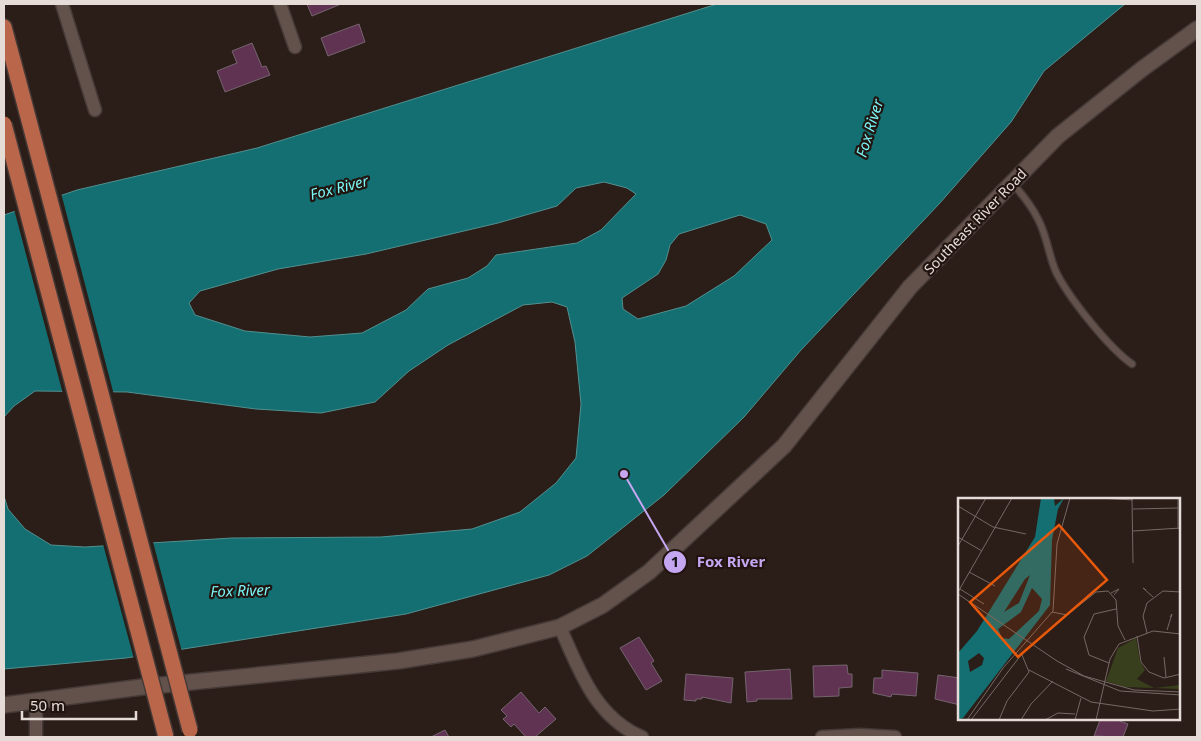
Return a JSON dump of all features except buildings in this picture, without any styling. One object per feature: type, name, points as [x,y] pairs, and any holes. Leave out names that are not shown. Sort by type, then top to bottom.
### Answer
[{"type":"main road","points":[[4,28],[191,734]]},
{"type":"main road","points":[[4,124],[166,737]]},
{"type":"street","points":[[62,4],[95,110]]},
{"type":"street","points":[[280,4],[295,47]]},
{"type":"street","name":"Southeast River Road","points":[[4,705],[142,687],[398,662],[473,649],[560,627],[595,610],[630,588],[784,446],[910,287],[1058,136],[1142,69],[1197,29]]},
{"type":"street","points":[[560,627],[592,695],[621,726],[642,737]]},
{"type":"street","points":[[36,701],[36,737]]},
{"type":"street","points":[[822,737],[860,735],[895,737]]},
{"type":"lane","points":[[1012,183],[1027,200],[1039,221],[1056,272],[1070,294],[1107,342],[1132,364]]},
{"type":"water","points":[[717,4],[1125,4],[1044,71],[1011,122],[939,204],[801,350],[744,417],[664,495],[587,556],[549,575],[406,614],[126,658],[4,669],[4,496],[8,509],[25,529],[51,545],[85,547],[232,538],[381,537],[472,529],[520,512],[556,483],[576,458],[581,404],[575,342],[567,307],[552,302],[523,305],[448,345],[409,371],[375,402],[321,413],[256,409],[127,392],[35,391],[14,406],[4,417],[4,215],[77,190],[257,148]],"holes":[[[604,182],[627,188],[636,194],[601,230],[577,243],[496,255],[487,266],[468,278],[428,289],[406,310],[362,333],[310,337],[245,331],[195,315],[189,303],[200,291],[278,269],[366,254],[498,223],[557,206],[576,188]],[[740,215],[766,224],[772,240],[734,276],[686,306],[638,319],[623,309],[622,298],[658,274],[666,260],[670,245],[679,234]]]},
{"type":"pier","points":[[61,193],[114,395],[63,394],[14,209]]},
{"type":"pier","points":[[153,542],[182,652],[134,659],[103,544]]},
{"type":"place","name":"Fox River","points":[[624,474]]}]
